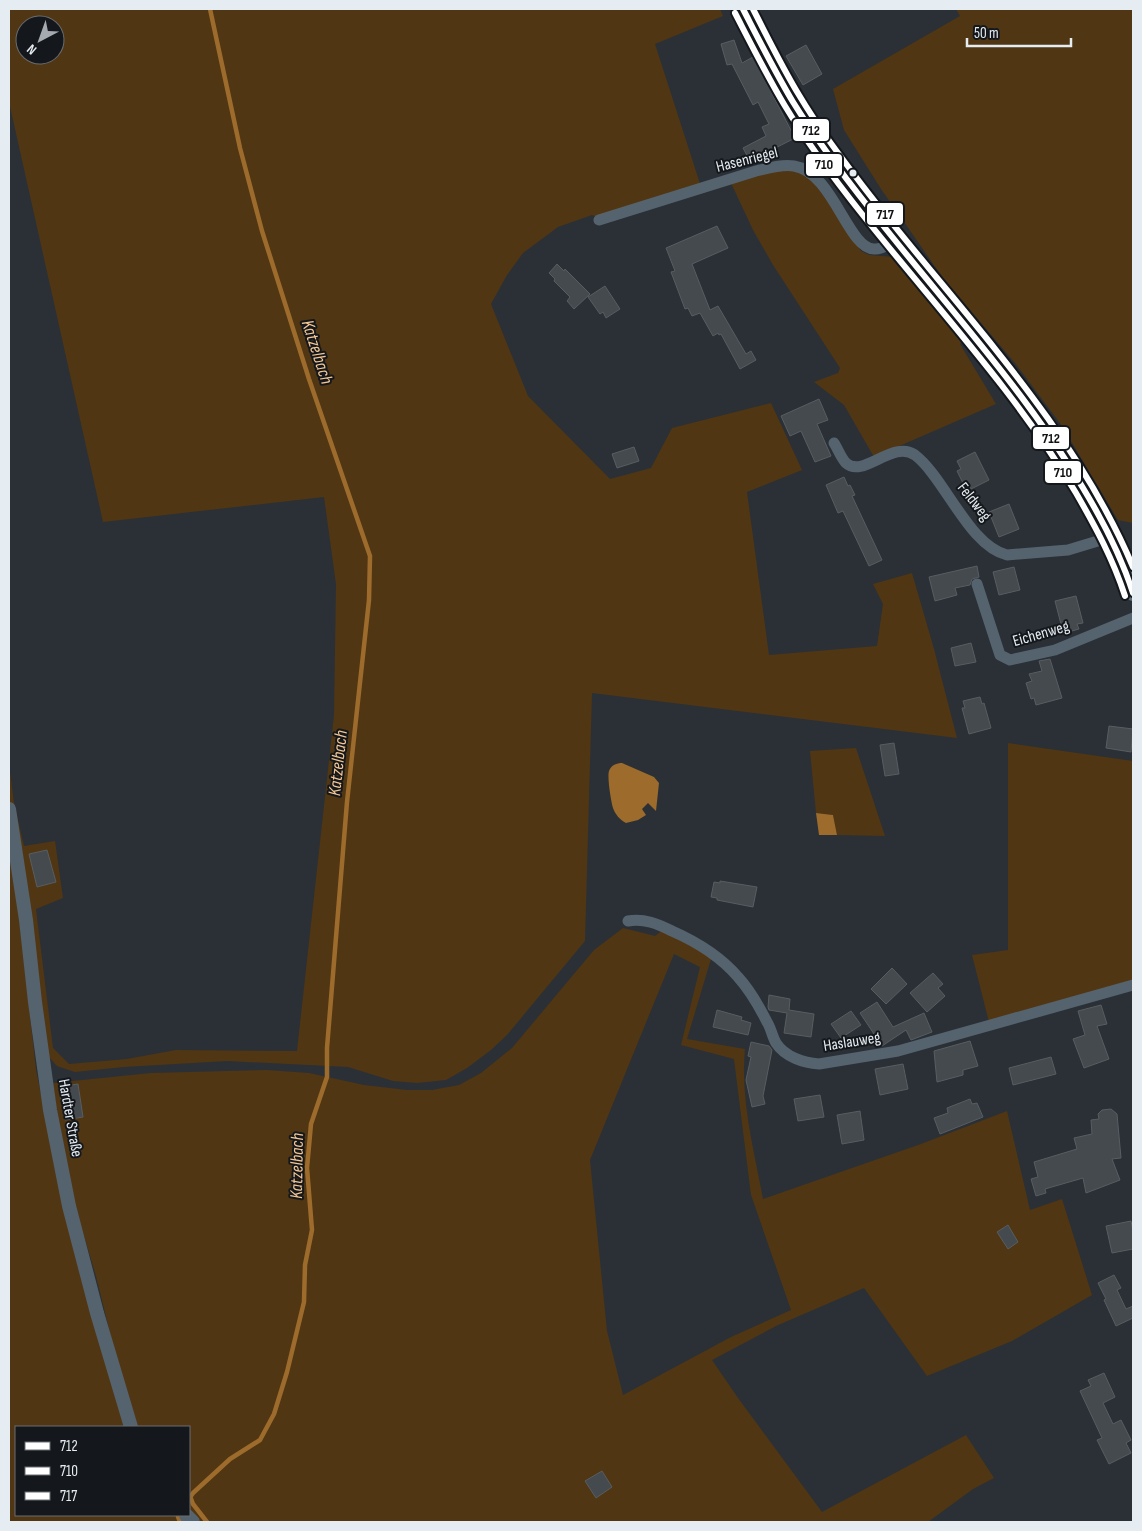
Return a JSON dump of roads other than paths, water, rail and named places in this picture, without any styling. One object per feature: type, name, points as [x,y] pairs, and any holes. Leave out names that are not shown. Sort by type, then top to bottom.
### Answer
[{"type":"main road","points":[[743,9],[793,101],[846,178],[1016,389],[1052,438],[1110,537],[1128,576],[1133,593]]},
{"type":"street","name":"Hasenriegel","points":[[599,220],[774,166],[795,166],[807,170],[818,179],[838,205],[861,245],[873,249],[895,241]]},
{"type":"street","name":"Feldweg","points":[[834,443],[846,462],[855,466],[902,451],[915,455],[928,469],[950,501],[985,542],[1000,553],[1007,555],[1068,550],[1110,537]]},
{"type":"street","name":"Eichenweg","points":[[977,584],[1000,655],[1010,660],[1068,646],[1133,618]]},
{"type":"street","name":"Hardter Straße","points":[[9,809],[26,920],[40,1049],[52,1119],[72,1215],[97,1313],[131,1426]]},
{"type":"street","name":"Haslauweg","points":[[628,921],[642,920],[658,924],[695,942],[720,959],[739,978],[768,1022],[777,1044],[794,1057],[810,1064],[898,1051],[1133,985]]},
{"type":"waterway","name":"Katzelbach","points":[[190,1498],[230,1459],[260,1440],[274,1414],[287,1372],[304,1302],[305,1265],[312,1230],[307,1168],[311,1124],[327,1077],[327,1048],[347,802],[369,600],[370,556],[309,379],[262,231],[240,148],[210,9]]},
{"type":"waterway","points":[[190,1496],[193,1504],[207,1522]]},
{"type":"waterway","name":"Katzelbach","points":[[178,1517],[180,1522]]}]
